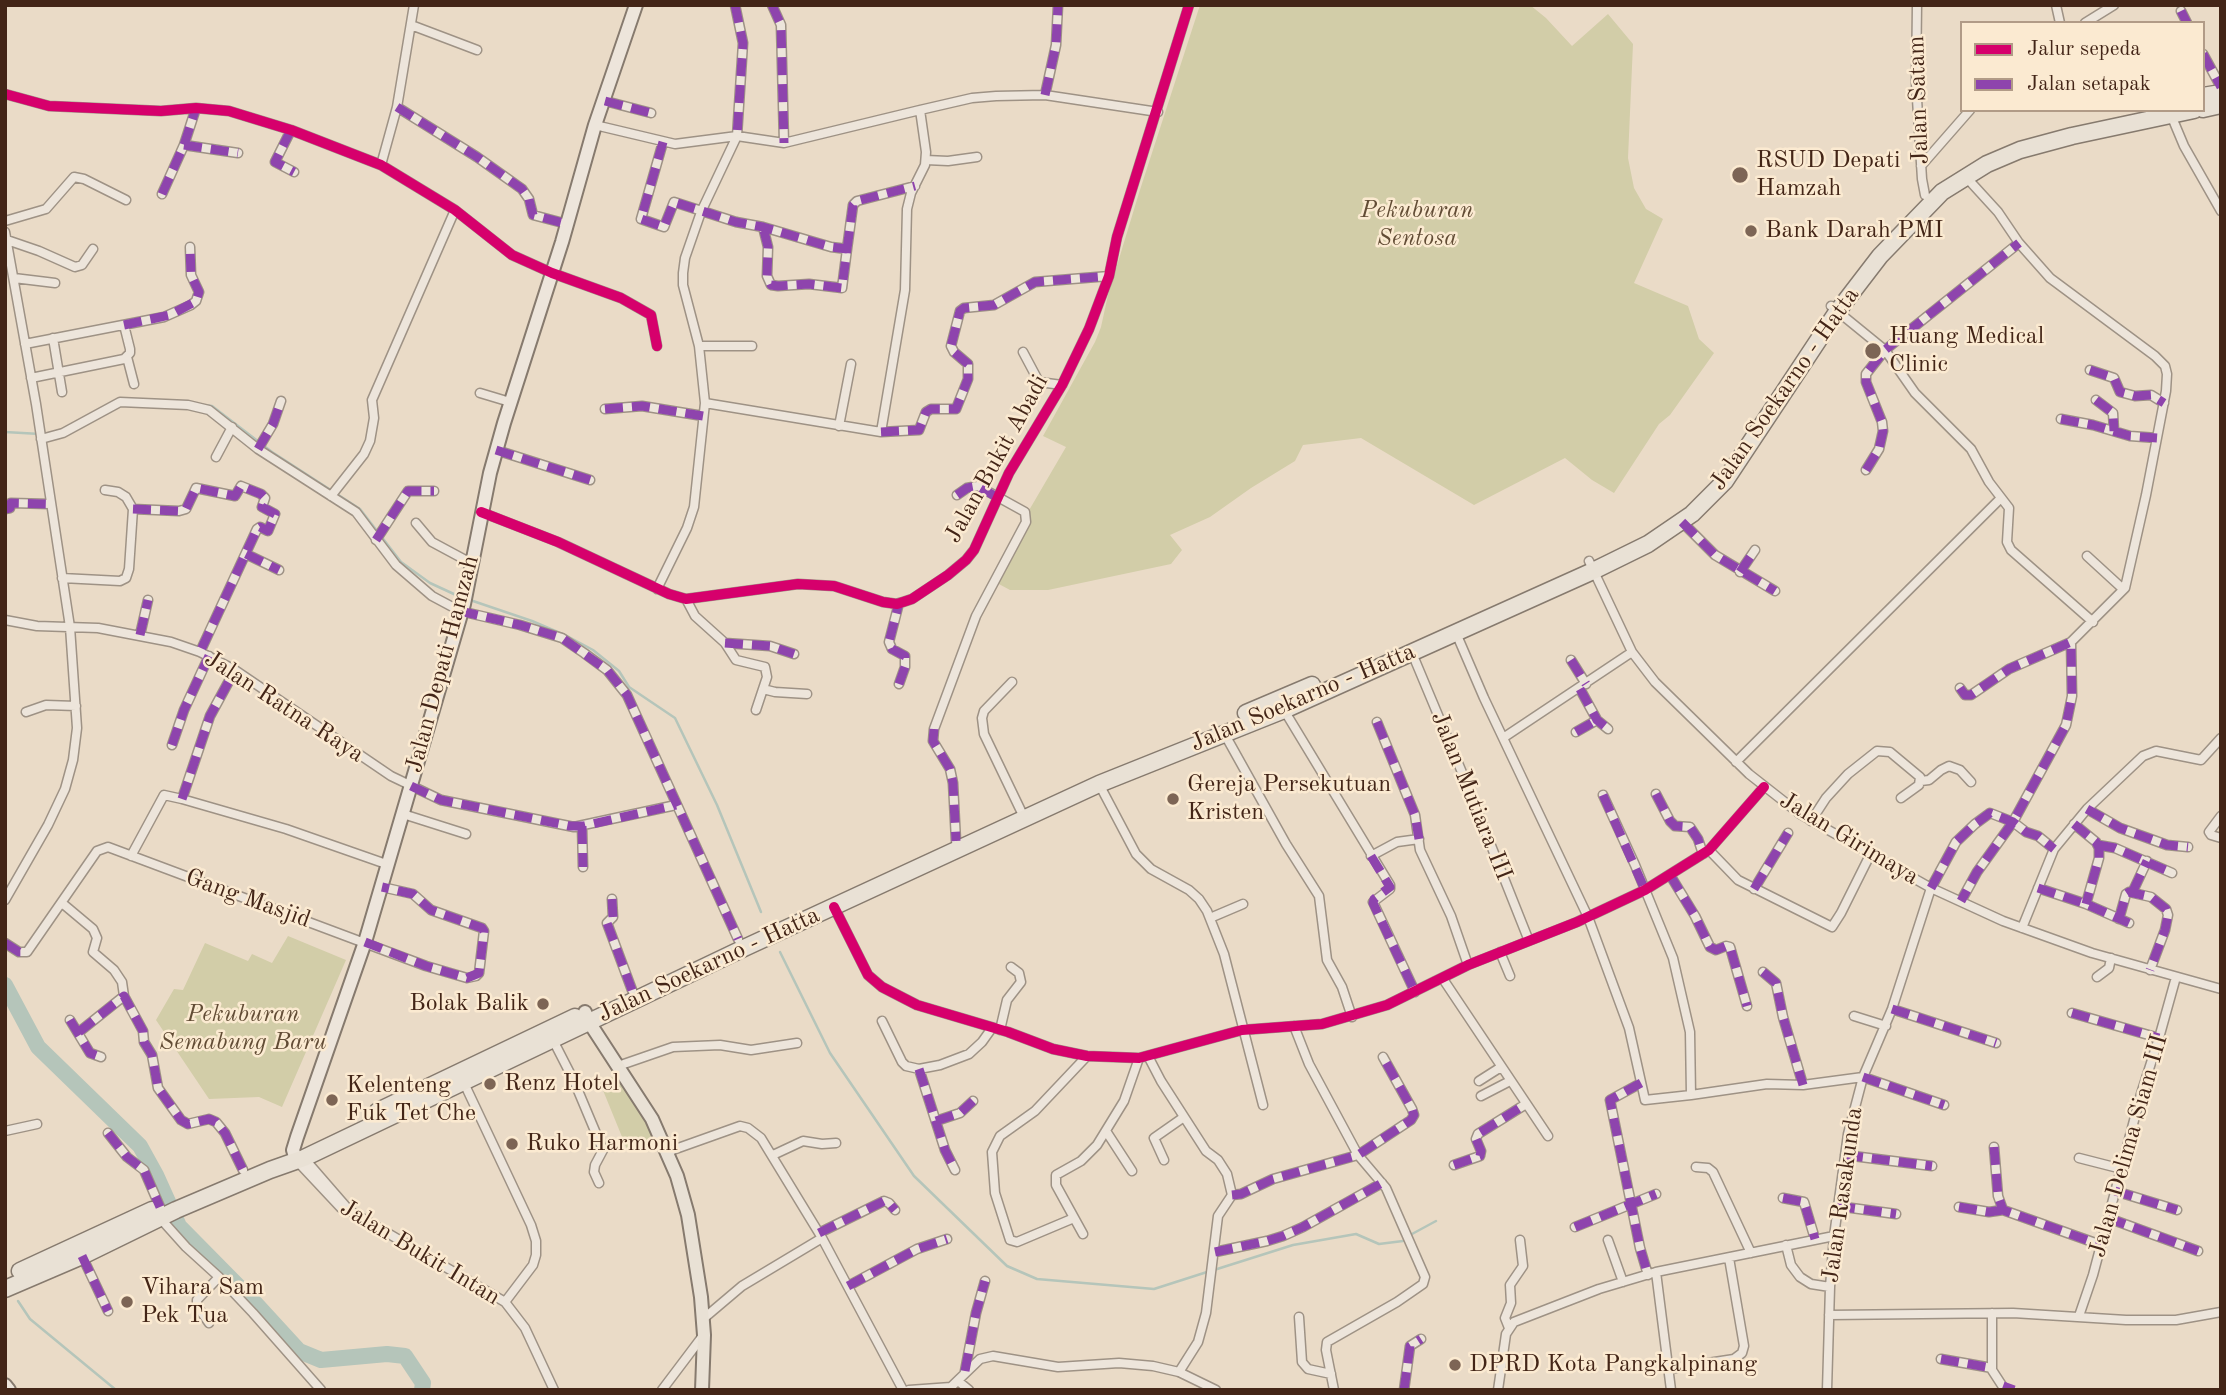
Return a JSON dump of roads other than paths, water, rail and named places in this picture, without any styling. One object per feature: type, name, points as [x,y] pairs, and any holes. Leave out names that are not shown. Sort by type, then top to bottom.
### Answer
[{"type":"highway","name":"Jalan Soekarno - Hatta","points":[[298,1151],[1021,811],[1196,740],[1224,733],[1284,710],[1456,633],[1591,566],[1663,523],[1713,479],[1875,248],[1925,195],[1959,169],[2003,145],[2132,112]]},
{"type":"highway","name":"Jalan Soekarno - Hatta","points":[[298,1151],[464,1083],[553,1040],[632,990],[834,907],[1449,625],[1648,544],[1682,522],[1725,481],[1834,309],[1880,256],[1942,192],[1987,164],[2020,150],[2185,112]]},
{"type":"highway","points":[[5,1289],[82,1256],[243,1170],[298,1151]]},
{"type":"highway","points":[[5,1279],[298,1151]]},
{"type":"main road","name":"Jalan Depati Hamzah","points":[[298,1151],[382,887],[464,604],[481,512],[510,402],[552,273],[595,125],[636,5]]},
{"type":"main road","points":[[587,1017],[652,1119],[667,1152],[688,1215],[704,1319],[702,1390]]},
{"type":"main road","points":[[5,1385],[9,1390]]},
{"type":"street","points":[[381,165],[397,107],[414,5]]},
{"type":"street","points":[[657,589],[692,514],[705,403],[699,346],[683,280],[685,258],[702,212],[737,136],[743,43],[735,5]]},
{"type":"street","points":[[772,5],[781,25],[784,143]]},
{"type":"street","points":[[1045,95],[1056,45],[1058,5]]},
{"type":"street","name":"Jalan Bukit Abadi","points":[[899,603],[927,590],[966,560],[974,550],[1009,473],[1062,385],[1089,329],[1109,276],[1117,237],[1158,112],[1189,5]]},
{"type":"street","name":"Jalan Satam","points":[[1917,5],[1915,69],[1925,195]]},
{"type":"street","points":[[2088,21],[2114,5]]},
{"type":"street","points":[[2181,11],[2186,21]]},
{"type":"street","points":[[411,25],[477,50]]},
{"type":"street","points":[[2205,58],[2221,87]]},
{"type":"street","points":[[5,94],[49,106],[161,111],[196,108],[239,113],[291,130],[381,165],[455,210],[505,250],[552,273],[621,298],[651,315],[657,346]]},
{"type":"street","points":[[595,125],[663,142],[690,142],[737,136],[784,143],[972,98],[1045,95],[1158,112]]},
{"type":"street","points":[[605,101],[651,113]]},
{"type":"street","points":[[397,107],[522,189],[529,199],[533,215],[566,225]]},
{"type":"street","points":[[162,194],[184,145],[196,108]]},
{"type":"street","points":[[881,432],[905,290],[907,209],[926,160],[920,110]]},
{"type":"street","points":[[1921,166],[1968,112]]},
{"type":"street","points":[[2171,115],[2184,146],[2221,211]]},
{"type":"street","points":[[291,130],[275,162],[294,172]]},
{"type":"street","points":[[663,142],[641,219],[664,227],[674,202],[702,212],[847,249]]},
{"type":"street","points":[[184,145],[238,153]]},
{"type":"street","points":[[926,160],[977,158]]},
{"type":"street","points":[[5,221],[46,209],[74,177],[84,179],[126,200]]},
{"type":"street","points":[[1960,688],[1970,696],[2009,669],[2071,642],[2123,589],[2128,578],[2167,383],[2165,366],[2050,278],[2019,243],[1998,212],[1966,177]]},
{"type":"street","points":[[763,227],[768,247],[767,276],[771,285],[809,284],[842,288],[853,205],[857,201],[915,186]]},
{"type":"street","points":[[332,495],[364,454],[374,418],[372,400],[455,210]]},
{"type":"street","points":[[6,236],[75,267],[82,265],[93,249]]},
{"type":"street","points":[[5,900],[48,825],[65,789],[76,744],[70,627],[6,236]]},
{"type":"street","points":[[1866,470],[1879,449],[1883,426],[1865,377],[1885,350],[2019,243]]},
{"type":"street","points":[[25,344],[170,315],[196,301],[199,292],[191,275],[190,247]]},
{"type":"street","points":[[705,403],[881,432],[919,430],[926,412],[931,409],[956,409],[968,379],[968,364],[951,346],[960,311],[964,307],[994,305],[1035,282],[1109,276]]},
{"type":"street","points":[[14,278],[55,283]]},
{"type":"street","points":[[1834,309],[1885,350],[1915,393],[1971,449],[2009,511],[2007,542],[2011,550],[2093,622]]},
{"type":"street","points":[[124,325],[130,341],[127,357],[134,384]]},
{"type":"street","points":[[53,338],[62,392]]},
{"type":"street","points":[[699,346],[752,346]]},
{"type":"street","points":[[1023,352],[1039,382],[1062,385]]},
{"type":"street","points":[[31,378],[127,357]]},
{"type":"street","points":[[839,426],[851,364]]},
{"type":"street","points":[[2090,370],[2114,378],[2120,392],[2151,396],[2164,403]]},
{"type":"street","points":[[480,393],[510,402]]},
{"type":"street","points":[[2095,400],[2112,411],[2114,430]]},
{"type":"street","points":[[259,447],[267,436],[281,401]]},
{"type":"street","points":[[40,433],[63,433],[120,402],[202,408],[216,414],[259,447],[362,517],[380,535],[396,565],[432,596],[460,611],[562,638],[607,670],[627,695],[741,943]]},
{"type":"street","points":[[605,410],[642,406],[703,416]]},
{"type":"street","points":[[2061,419],[2136,437],[2157,438]]},
{"type":"street","points":[[216,457],[232,426]]},
{"type":"street","points":[[496,450],[590,480]]},
{"type":"street","points":[[133,509],[180,511],[186,509],[196,488],[235,496],[241,486],[261,494],[265,498],[262,507],[275,514],[268,531],[260,527],[257,529],[204,654],[172,745]]},
{"type":"street","points":[[956,841],[953,783],[950,769],[933,741],[934,729],[976,616],[1026,522],[1025,512],[978,486],[967,488],[957,495]]},
{"type":"street","points":[[62,578],[120,581],[126,578],[133,509],[126,497],[118,492],[105,490]]},
{"type":"street","points":[[380,535],[408,491],[434,491]]},
{"type":"street","points":[[1737,762],[2001,498]]},
{"type":"street","points":[[5,509],[10,508],[11,503],[50,504]]},
{"type":"street","points":[[481,512],[558,542],[657,589],[686,598],[798,584],[834,586],[883,602],[899,603],[889,642],[892,649],[905,656],[905,667],[899,684]]},
{"type":"street","points":[[1682,522],[1714,555],[1775,591]]},
{"type":"street","points":[[416,523],[432,542],[471,563]]},
{"type":"street","points":[[1740,572],[1755,550]]},
{"type":"street","points":[[246,554],[279,570]]},
{"type":"street","points":[[2087,556],[2123,589]]},
{"type":"street","name":"Jalan Girimaya","points":[[1591,566],[1632,652],[1655,682],[1764,787],[1811,821],[1931,888],[2022,928],[2150,970],[2221,989]]},
{"type":"street","points":[[686,598],[695,616],[725,643],[736,660],[765,667],[767,677],[756,710]]},
{"type":"street","points":[[140,635],[148,600]]},
{"type":"street","name":"Jalan Ratna Raya","points":[[5,620],[37,626],[98,628],[140,635],[204,654],[235,670],[391,776],[441,800],[561,825],[582,826],[676,805]]},
{"type":"street","points":[[1456,633],[1588,916],[1629,1028],[1646,1101],[1767,1084],[1803,1085],[1863,1077],[1944,1105]]},
{"type":"street","points":[[1961,901],[1977,872],[2012,822],[2058,743],[2069,717],[2072,696],[2071,642]]},
{"type":"street","points":[[725,643],[769,646],[794,653]]},
{"type":"street","points":[[1503,738],[1632,652]]},
{"type":"street","name":"Jalan Mutiara III","points":[[1412,653],[1529,941]]},
{"type":"street","points":[[1571,660],[1597,720],[1608,729]]},
{"type":"street","points":[[182,799],[210,716],[235,670]]},
{"type":"street","points":[[1012,682],[984,711],[982,718],[984,734],[1021,811]]},
{"type":"street","points":[[763,689],[807,694]]},
{"type":"street","points":[[26,712],[41,705],[76,706]]},
{"type":"street","points":[[1284,710],[1390,887],[1374,899],[1373,903],[1415,992]]},
{"type":"street","points":[[1576,733],[1597,720]]},
{"type":"street","points":[[1377,722],[1415,815],[1420,850],[1451,916],[1468,965]]},
{"type":"street","points":[[1224,733],[1286,845],[1319,896],[1327,960],[1342,987],[1352,1017]]},
{"type":"street","points":[[2022,928],[2054,849],[2087,809],[2143,756],[2156,751],[2201,760],[2221,738]]},
{"type":"street","points":[[1811,821],[1826,797],[1848,774],[1877,751],[1890,752],[1919,774],[1921,781]]},
{"type":"street","points":[[1901,799],[1921,781],[1927,781],[1941,770],[1952,766],[1964,773],[1971,782]]},
{"type":"street","points":[[1099,784],[1136,854],[1151,869],[1189,890],[1199,899],[1210,918],[1224,954],[1263,1105]]},
{"type":"street","points":[[834,907],[868,975],[875,982],[917,1005],[1053,1049],[1087,1056],[1144,1057],[1242,1030],[1322,1024],[1378,1009],[1468,965],[1645,890],[1706,852],[1764,787]]},
{"type":"street","points":[[1657,794],[1670,821],[1675,826],[1690,827],[1706,852],[1738,880],[1832,927],[1842,913],[1870,855]]},
{"type":"street","points":[[131,856],[164,795],[286,829],[388,864]]},
{"type":"street","points":[[1602,795],[1673,958],[1690,1032],[1691,1095]]},
{"type":"street","points":[[2087,809],[2120,828],[2168,845],[2188,847]]},
{"type":"street","name":"Jalan Rasakunda","points":[[1827,1390],[1830,1287],[1837,1206],[1852,1115],[1863,1077],[1886,1026],[1931,888],[1956,842],[1992,813],[2012,822]]},
{"type":"street","points":[[403,814],[466,834]]},
{"type":"street","points":[[2221,816],[2209,832],[2221,838]]},
{"type":"street","points":[[2012,822],[2026,832],[2038,836],[2054,849]]},
{"type":"street","points":[[2074,824],[2098,845],[2115,848],[2172,873]]},
{"type":"street","points":[[582,826],[583,867]]},
{"type":"street","points":[[1754,889],[1788,833]]},
{"type":"street","points":[[1371,856],[1397,842],[1419,839]]},
{"type":"street","points":[[2086,904],[2099,858],[2098,845]]},
{"type":"street","name":"Gang Masjid","points":[[62,903],[97,851],[103,847],[426,966],[467,978],[478,973],[484,931],[482,928],[430,910],[413,894],[382,887]]},
{"type":"street","points":[[2119,919],[2126,894],[2133,891],[2147,861]]},
{"type":"street","points":[[1670,875],[1710,947],[1714,950],[1730,947],[1746,1006]]},
{"type":"street","points":[[2038,888],[2086,904],[2129,923]]},
{"type":"street","points":[[2133,891],[2156,899],[2167,912],[2165,930],[2150,970]]},
{"type":"street","points":[[612,899],[612,917],[608,925],[632,990]]},
{"type":"street","points":[[5,943],[19,952],[27,952],[62,903],[93,929],[97,938],[93,952],[114,970],[122,982],[124,996],[143,1031],[152,1055],[158,1088],[181,1120],[188,1125],[209,1119],[216,1122],[225,1133],[243,1170]]},
{"type":"street","points":[[1210,918],[1243,904]]},
{"type":"street","points":[[1500,952],[1510,976]]},
{"type":"street","points":[[2097,977],[2109,968],[2111,958]]},
{"type":"street","points":[[882,1021],[906,1066],[919,1069],[958,1060],[970,1054],[996,1029],[1007,1000],[1021,982],[1018,973],[1011,967]]},
{"type":"street","points":[[1763,972],[1776,983],[1803,1085]]},
{"type":"street","name":"Jalan Delima Siam III","points":[[2079,1315],[2176,977]]},
{"type":"street","points":[[1443,979],[1548,1136]]},
{"type":"street","points":[[79,1032],[124,996]]},
{"type":"street","points":[[1892,1009],[1996,1043]]},
{"type":"street","points":[[2072,1013],[2159,1038]]},
{"type":"street","points":[[1854,1016],[1886,1026]]},
{"type":"street","points":[[70,1020],[90,1053],[101,1057]]},
{"type":"street","points":[[1294,1026],[1309,1064],[1358,1155],[1382,1182],[1426,1279],[1388,1308],[1329,1339],[1326,1350],[1334,1390]]},
{"type":"street","points":[[553,1040],[574,1081],[603,1150],[594,1172],[599,1183]]},
{"type":"street","points":[[618,1066],[673,1047],[720,1045],[751,1051],[797,1043]]},
{"type":"street","points":[[1074,1218],[1017,1242],[1010,1240],[995,1193],[992,1152],[1000,1136],[1035,1111],[1087,1056]]},
{"type":"street","points":[[1232,1195],[1241,1194],[1273,1179],[1358,1155],[1411,1121],[1414,1115],[1383,1056]]},
{"type":"street","points":[[1144,1057],[1206,1151],[1218,1160],[1227,1174],[1232,1195],[1218,1216],[1206,1313],[1198,1342],[1180,1372]]},
{"type":"street","points":[[1083,1234],[1056,1185],[1056,1175],[1081,1161],[1097,1145],[1124,1101],[1144,1057]]},
{"type":"street","points":[[1479,1081],[1500,1067]]},
{"type":"street","points":[[919,1069],[945,1150],[955,1170]]},
{"type":"street","points":[[1481,1096],[1510,1081]]},
{"type":"street","points":[[464,1083],[536,1241],[533,1265],[505,1302]]},
{"type":"street","points":[[1641,1083],[1611,1100],[1640,1248],[1652,1273],[1671,1390]]},
{"type":"street","points":[[936,1121],[960,1113],[973,1101]]},
{"type":"street","points":[[1454,1165],[1480,1156],[1481,1151],[1476,1139],[1478,1134],[1526,1104]]},
{"type":"street","points":[[1164,1160],[1154,1138],[1184,1117]]},
{"type":"street","points":[[5,1131],[37,1124]]},
{"type":"street","points":[[667,1152],[744,1126],[761,1138],[820,1235],[903,1390]]},
{"type":"street","points":[[1106,1131],[1132,1171]]},
{"type":"street","points":[[108,1133],[127,1157],[144,1170],[186,1247],[219,1277],[321,1390]]},
{"type":"street","points":[[773,1155],[803,1141],[836,1143]]},
{"type":"street","points":[[1994,1147],[1998,1196],[2003,1210]]},
{"type":"street","name":"Jalan Bukit Intan","points":[[298,1151],[341,1208],[505,1302],[525,1328],[554,1390]]},
{"type":"street","points":[[1845,1155],[1932,1166]]},
{"type":"street","points":[[2079,1158],[2122,1169]]},
{"type":"street","points":[[1696,1167],[1708,1168],[1713,1172],[1751,1253]]},
{"type":"street","points":[[1214,1252],[1267,1241],[1293,1231],[1382,1182]]},
{"type":"street","points":[[2115,1191],[2176,1210]]},
{"type":"street","points":[[1575,1227],[1656,1194]]},
{"type":"street","points":[[1783,1198],[1804,1202],[1815,1239]]},
{"type":"street","points":[[704,1319],[742,1286],[820,1235],[882,1202],[889,1203],[895,1210]]},
{"type":"street","points":[[1837,1206],[1896,1214]]},
{"type":"street","points":[[1959,1207],[1989,1212],[2003,1210],[2101,1245]]},
{"type":"street","points":[[2108,1218],[2198,1251]]},
{"type":"street","points":[[1498,1390],[1509,1328],[1514,1322],[1530,1314],[1652,1273],[1834,1236]]},
{"type":"street","points":[[848,1286],[917,1249],[947,1239]]},
{"type":"street","points":[[1509,1328],[1505,1318],[1511,1303],[1510,1285],[1523,1266],[1520,1240]]},
{"type":"street","points":[[1608,1240],[1623,1282]]},
{"type":"street","points":[[1786,1245],[1791,1265],[1800,1277],[1811,1284],[1830,1287]]},
{"type":"street","points":[[82,1256],[108,1311]]},
{"type":"street","points":[[1669,1370],[1731,1360],[1742,1353],[1744,1346],[1730,1258]]},
{"type":"street","points":[[209,1324],[197,1306],[197,1300],[219,1277]]},
{"type":"street","points":[[909,1390],[962,1386],[976,1312],[985,1281]]},
{"type":"street","points":[[1829,1315],[1992,1313],[2176,1320],[2221,1312]]},
{"type":"street","points":[[1992,1313],[1992,1368],[2004,1388],[2014,1390]]},
{"type":"street","points":[[1299,1317],[1302,1362],[1308,1369],[1332,1374]]},
{"type":"street","points":[[662,1390],[704,1335]]},
{"type":"street","points":[[1404,1390],[1408,1343],[1421,1339]]},
{"type":"street","points":[[965,1371],[980,1359],[993,1356],[1058,1367],[1119,1363],[1180,1372],[1216,1390]]},
{"type":"street","points":[[1941,1359],[1992,1368]]},
{"type":"waterway","points":[[203,405],[212,406],[272,452],[360,509],[401,562],[430,583],[456,595]]},
{"type":"waterway","points":[[5,432],[40,434]]},
{"type":"waterway","points":[[473,601],[532,621],[593,650],[619,671],[629,687],[675,718],[717,805],[761,912]]},
{"type":"waterway","points":[[780,952],[830,1053],[914,1176],[1007,1266],[1037,1279],[1154,1289],[1207,1272]]},
{"type":"waterway","points":[[5,985],[38,1047],[140,1146],[179,1226],[299,1351],[321,1360],[387,1354],[405,1356],[423,1383],[422,1390]]},
{"type":"waterway","points":[[1412,1234],[1436,1221]]},
{"type":"waterway","points":[[1214,1270],[1293,1245],[1356,1234],[1379,1244],[1403,1241]]},
{"type":"waterway","points":[[18,1301],[30,1319],[116,1390]]},
{"type":"place","name":"RSUD Depati Hamzah","points":[[1740,175]]},
{"type":"place","name":"Bank Darah PMI","points":[[1751,231]]},
{"type":"place","name":"Huang Medical Clinic","points":[[1873,351]]},
{"type":"place","name":"Gereja Persekutuan Kristen","points":[[1173,799]]},
{"type":"place","name":"Bolak Balik","points":[[543,1004]]},
{"type":"place","name":"Renz Hotel","points":[[490,1084]]},
{"type":"place","name":"Kelenteng Fuk Tet Che","points":[[332,1100]]},
{"type":"place","name":"Ruko Harmoni","points":[[512,1144]]},
{"type":"place","name":"Vihara Sam Pek Tua","points":[[127,1302]]},
{"type":"place","name":"DPRD Kota Pangkalpinang","points":[[1455,1365]]},
{"type":"park label","name":"Pekuburan Sentosa","points":[[1417,225]]},
{"type":"park label","name":"Pekuburan Semabung Baru","points":[[243,1029]]}]
